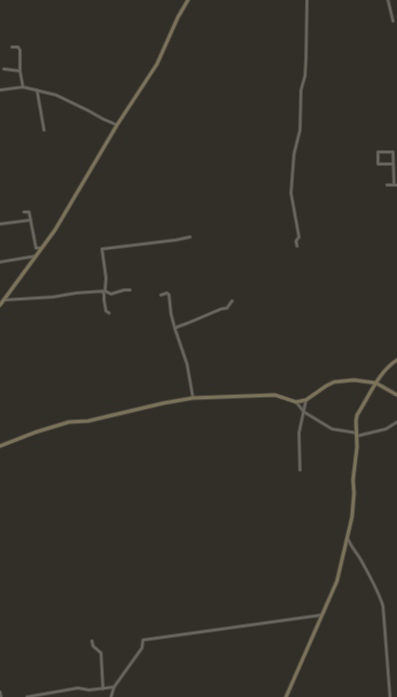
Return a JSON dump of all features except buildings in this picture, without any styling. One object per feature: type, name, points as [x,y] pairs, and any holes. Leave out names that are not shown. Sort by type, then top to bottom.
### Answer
[{"type":"street","points":[[0,305],[55,230],[117,125],[157,64],[178,17],[188,0]]},
{"type":"street","points":[[297,246],[296,241],[298,237],[291,193],[294,154],[300,130],[300,90],[305,76],[307,0]]},
{"type":"street","points":[[388,0],[391,7],[393,21]]},
{"type":"street","points":[[12,47],[18,47],[20,50],[20,71],[23,87]]},
{"type":"street","points":[[4,69],[20,71]]},
{"type":"street","points":[[0,90],[23,87],[56,95],[89,111],[103,120],[117,125]]},
{"type":"street","points":[[37,90],[44,130]]},
{"type":"street","points":[[393,164],[378,164],[378,152],[393,152],[394,185]]},
{"type":"street","points":[[387,185],[397,185]]},
{"type":"street","points":[[24,212],[29,212],[36,248],[42,248]]},
{"type":"street","points":[[0,224],[31,220]]},
{"type":"street","points":[[110,313],[106,312],[104,300],[106,278],[102,249],[190,237]]},
{"type":"street","points":[[0,262],[36,256]]},
{"type":"street","points":[[3,300],[47,298],[104,291],[111,294],[124,290],[130,290]]},
{"type":"street","points":[[161,295],[169,295],[171,314],[187,364],[193,398]]},
{"type":"street","points":[[175,329],[177,326],[221,309],[229,308],[232,301]]},
{"type":"street","points":[[286,697],[337,582],[348,539],[354,493],[353,480],[357,435],[357,415],[376,383],[387,368],[397,360]]},
{"type":"street","points":[[0,446],[36,432],[69,422],[88,421],[164,403],[193,398],[275,395],[296,402],[306,400],[334,382],[354,380],[376,383],[397,395]]},
{"type":"street","points":[[300,470],[299,433],[306,400]]},
{"type":"street","points":[[296,402],[304,412],[332,430],[357,435],[386,429],[397,422]]},
{"type":"street","points":[[348,539],[379,594],[383,606],[390,697]]},
{"type":"street","points":[[110,697],[114,688],[142,648],[143,640],[322,615]]},
{"type":"street","points":[[92,642],[93,646],[100,653],[103,689]]},
{"type":"street","points":[[28,697],[78,688],[89,690],[114,688]]},
{"type":"street","points":[[0,692],[1,697]]}]
